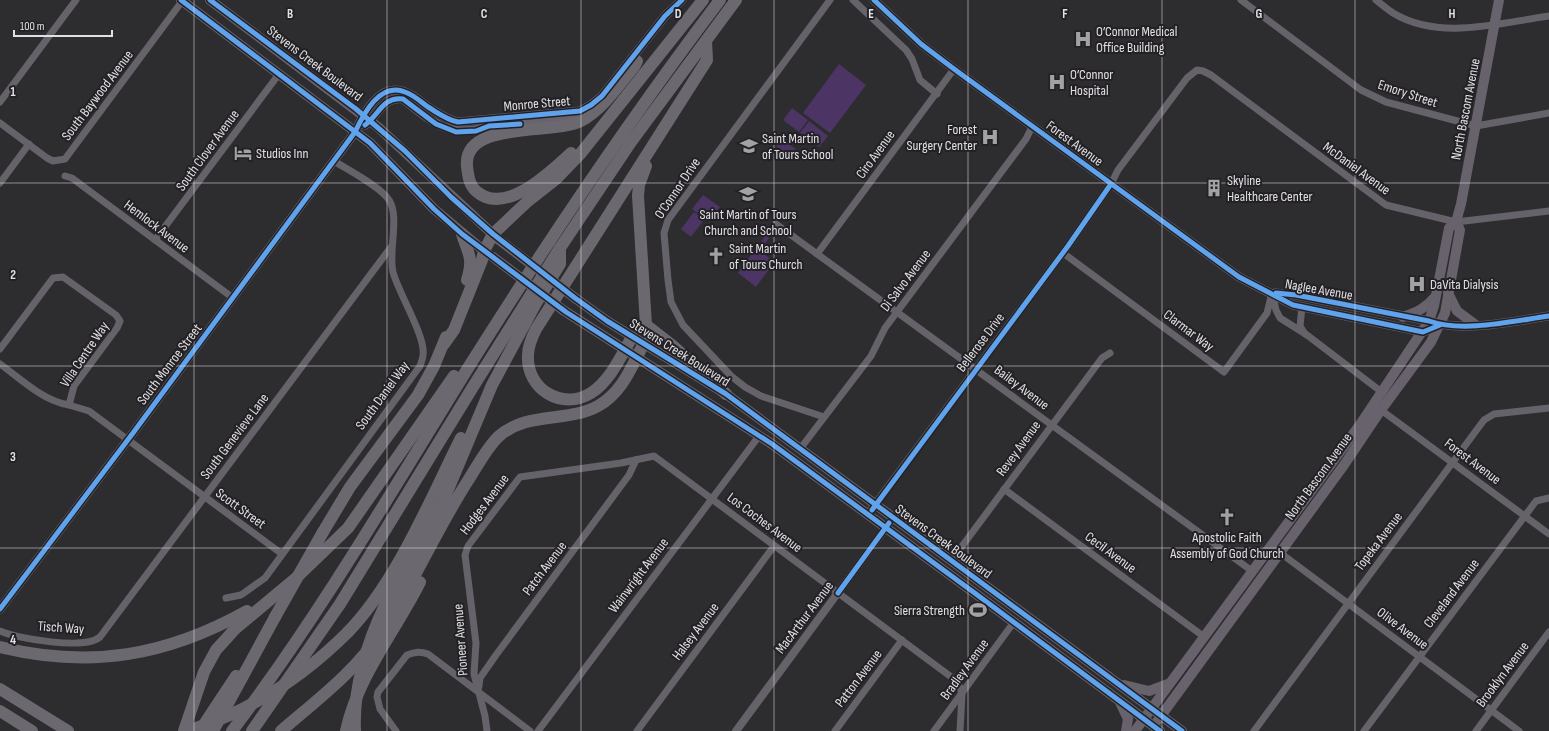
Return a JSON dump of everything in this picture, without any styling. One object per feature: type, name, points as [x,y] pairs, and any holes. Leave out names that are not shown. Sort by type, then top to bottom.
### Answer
[{"type":"highway","points":[[444,344],[454,330],[488,254],[497,238],[528,201],[568,167],[626,98],[666,44],[702,0]]},
{"type":"highway","points":[[232,731],[275,672],[328,594],[469,368],[620,137],[667,70],[720,0]]},
{"type":"highway","points":[[252,731],[340,604],[560,248],[631,142],[736,0]]},
{"type":"highway","points":[[632,337],[600,386],[583,397],[573,400],[554,397],[538,386],[532,376],[528,363],[529,346],[536,329],[707,60],[706,41]]},
{"type":"highway","points":[[590,139],[545,175],[505,200],[494,199],[480,194],[470,182],[467,164],[468,157],[471,150],[480,141],[498,133],[564,127],[580,121],[601,105],[634,67],[637,61]]},
{"type":"highway","points":[[659,135],[639,184],[644,321],[648,329],[673,346],[726,394]]},
{"type":"highway","points":[[213,731],[236,691],[259,644],[350,487],[426,382],[444,344],[470,271],[471,256],[462,234]]},
{"type":"highway","points":[[355,731],[356,708],[363,662],[369,641],[385,605],[442,504],[492,385],[535,305],[560,264],[560,248]]},
{"type":"highway","points":[[281,731],[344,676],[373,644],[411,582],[459,494],[477,466],[499,437],[513,427],[536,419],[576,414],[598,406],[616,391],[632,368],[644,344]]},
{"type":"highway","points":[[186,731],[204,672],[213,656],[235,629],[312,564],[348,528],[455,375],[469,368]]},
{"type":"highway","points":[[186,731],[234,714],[279,689],[321,658],[352,628],[376,599],[391,574],[483,396],[492,385]]},
{"type":"highway","points":[[346,731],[352,708],[361,684],[417,589],[477,466]]},
{"type":"highway","points":[[0,647],[35,655],[72,658],[108,657],[142,652],[173,645],[214,629],[276,595]]},
{"type":"highway","points":[[200,731],[248,657],[259,644]]},
{"type":"highway","points":[[0,689],[68,731]]},
{"type":"highway","points":[[0,711],[32,731]]},
{"type":"main road","name":"Stevens Creek Boulevard","points":[[182,0],[370,143],[434,209],[462,234],[488,254],[566,312],[772,444],[1119,700],[1155,729]]},
{"type":"main road","name":"Stevens Creek Boulevard","points":[[210,0],[367,118],[405,151],[451,197],[497,238],[575,298],[632,337],[726,394],[1182,731]]},
{"type":"main road","name":"Monroe Street","points":[[367,118],[372,103],[382,94],[395,90],[409,94],[441,116],[458,122],[580,111],[591,105],[602,96],[666,16],[682,0]]},
{"type":"main road","name":"Forest Avenue","points":[[874,0],[921,44],[1032,127],[1221,265],[1239,277],[1272,293]]},
{"type":"main road","name":"North Bascom Avenue","points":[[1135,731],[1203,636],[1383,393],[1429,321],[1437,295],[1449,228],[1456,222],[1476,126],[1499,0]]},
{"type":"main road","name":"Monroe Street","points":[[367,118],[386,102],[397,99],[403,99],[436,124],[456,132],[476,131],[489,126],[568,118],[586,112],[598,104],[637,61],[669,19],[674,9]]},
{"type":"main road","name":"South Monroe Street","points":[[0,609],[128,440],[355,132],[367,118]]},
{"type":"main road","name":"North Bascom Avenue","points":[[1155,729],[1161,716],[1344,465],[1381,410],[1431,342],[1445,313],[1460,230],[1456,222]]},
{"type":"main road","name":"Naglee Avenue","points":[[1272,293],[1293,305],[1423,332],[1440,325]]},
{"type":"main road","name":"Naglee Avenue","points":[[1272,293],[1296,295],[1429,321],[1440,325],[1476,325],[1549,316]]},
{"type":"main road","points":[[1448,293],[1457,311],[1476,325]]},
{"type":"main road","points":[[1403,317],[1423,309],[1437,295]]},
{"type":"main road","points":[[772,444],[800,449]]},
{"type":"main road","name":"Stevens Creek Boulevard","points":[[976,594],[990,597],[1015,613],[1020,611]]},
{"type":"main road","points":[[1117,683],[1149,691],[1168,684]]},
{"type":"main road","points":[[1119,700],[1128,719],[1126,731]]},
{"type":"street","points":[[0,102],[76,0]]},
{"type":"street","name":"South Baywood Avenue","points":[[29,144],[52,161],[65,159],[182,0]]},
{"type":"street","name":"O’Connor Drive","points":[[824,417],[761,396],[745,387],[731,376],[682,325],[671,302],[664,232],[668,220],[830,0]]},
{"type":"street","points":[[853,0],[906,50],[912,59],[920,80],[937,94]]},
{"type":"street","name":"Emory Street","points":[[1241,0],[1361,90],[1373,97],[1398,107],[1476,126],[1549,113]]},
{"type":"street","points":[[1376,0],[1393,13],[1413,22],[1444,28],[1495,25],[1549,16]]},
{"type":"street","name":"Ciro Avenue","points":[[817,254],[937,94],[954,69]]},
{"type":"street","name":"Bellerose Drive","points":[[868,514],[1063,253],[1111,184],[1118,170],[1187,78],[1197,70]]},
{"type":"street","name":"McDaniel Avenue","points":[[1197,70],[1211,75],[1382,203],[1397,209],[1456,222],[1549,211]]},
{"type":"street","name":"South Clover Avenue","points":[[155,240],[279,74]]},
{"type":"street","points":[[0,123],[29,144],[0,183]]},
{"type":"street","name":"Di Salvo Avenue","points":[[800,449],[871,356],[885,328],[1026,139],[1032,127]]},
{"type":"street","name":"South Daniel Way","points":[[226,598],[241,595],[265,578],[420,366],[424,354],[393,272],[393,208],[388,199],[379,190],[334,161]]},
{"type":"street","name":"Hemlock Avenue","points":[[65,176],[72,178],[233,298]]},
{"type":"street","name":"Bailey Avenue","points":[[776,224],[1252,571]]},
{"type":"street","name":"South Genevieve Lane","points":[[96,641],[392,247]]},
{"type":"street","name":"Clarmar Way","points":[[1063,253],[1224,372],[1267,313],[1272,293]]},
{"type":"street","name":"Villa Centre Way","points":[[0,349],[53,278],[63,277],[116,315],[120,321],[118,328],[74,386],[69,405]]},
{"type":"street","points":[[1272,293],[1276,310],[1280,318],[1307,335],[1383,393]]},
{"type":"street","points":[[1302,307],[1300,326],[1307,335]]},
{"type":"street","name":"Revey Avenue","points":[[951,561],[1102,358],[1110,354]]},
{"type":"street","name":"Villa Centre Way","points":[[0,364],[46,397],[58,403],[88,411],[128,440]]},
{"type":"street","name":"Topeka Avenue","points":[[1254,731],[1452,463],[1489,416],[1549,408]]},
{"type":"street","name":"Forest Avenue","points":[[1381,410],[1549,534]]},
{"type":"street","name":"Wainwright Avenue","points":[[538,731],[711,498],[759,436]]},
{"type":"street","name":"Scott Street","points":[[128,440],[282,554]]},
{"type":"street","name":"Los Coches Avenue","points":[[520,477],[654,456],[958,682],[962,694]]},
{"type":"street","name":"Patch Avenue","points":[[479,692],[480,678],[629,475],[636,460]]},
{"type":"street","name":"Hodges Avenue","points":[[468,546],[520,477]]},
{"type":"street","name":"Cecil Avenue","points":[[1004,489],[1203,636]]},
{"type":"street","name":"Cleveland Avenue","points":[[1364,731],[1524,516],[1538,499],[1549,498]]},
{"type":"street","name":"MacArthur Avenue","points":[[736,731],[893,518]]},
{"type":"street","name":"Pioneer Avenue","points":[[468,546],[465,554],[476,642],[474,674],[485,716],[487,731]]},
{"type":"street","name":"Halsey Avenue","points":[[637,731],[774,546]]},
{"type":"street","name":"Olive Avenue","points":[[1271,546],[1519,731]]},
{"type":"street","name":"Bradley Avenue","points":[[934,731],[1014,622]]},
{"type":"street","name":"Tisch Way","points":[[0,631],[45,641],[77,643],[96,641]]},
{"type":"street","name":"Brooklyn Avenue","points":[[1476,731],[1549,632]]},
{"type":"street","name":"Patton Avenue","points":[[835,731],[902,640]]},
{"type":"street","points":[[396,731],[380,709],[377,697],[378,692],[402,660],[414,652],[428,654],[530,731]]},
{"type":"street","points":[[960,731],[962,694]]},
{"type":"shaded area","points":[[839,64],[866,85],[830,133],[803,113]]},
{"type":"shaded area","points":[[792,108],[808,120],[799,132],[783,120]]},
{"type":"shaded area","points":[[809,121],[828,136],[819,147],[800,133]]},
{"type":"shaded area","points":[[782,138],[799,152],[794,159],[776,146]]},
{"type":"shaded area","points":[[703,195],[720,207],[709,221],[692,209]]},
{"type":"shaded area","points":[[694,212],[704,220],[691,237],[681,229]]},
{"type":"shaded area","points":[[766,235],[769,238],[763,247],[767,250],[764,254],[771,259],[766,265],[770,268],[756,287],[738,273]]},
{"type":"cycle path","points":[[181,0],[370,143],[434,209],[462,234],[566,312],[772,444],[1160,731]]},
{"type":"cycle path","points":[[210,0],[356,109],[405,151],[451,197],[493,234],[575,298],[607,321],[726,394],[1182,731]]},
{"type":"cycle path","points":[[0,609],[133,433],[355,132],[363,116],[374,101],[388,91],[396,90],[405,92],[450,120],[458,122],[580,111],[591,105],[602,96],[665,16],[682,0]]},
{"type":"cycle path","points":[[874,0],[921,44],[1239,277],[1293,305],[1423,332],[1440,325]]},
{"type":"cycle path","points":[[365,125],[386,103],[396,99],[403,99],[436,124],[456,132],[476,131],[489,126],[520,124]]},
{"type":"cycle path","points":[[872,510],[1068,246],[1111,184]]},
{"type":"cycle path","points":[[1276,293],[1296,295],[1457,326],[1488,325],[1549,316]]},
{"type":"cycle path","points":[[838,593],[889,523]]},
{"type":"place","name":"O’Connor Medical Office Building","points":[[1083,39]]},
{"type":"place","name":"O’Connor Hospital","points":[[1057,82]]},
{"type":"place","name":"Forest Surgery Center","points":[[990,137]]},
{"type":"place","name":"Saint Martin of Tours School","points":[[749,146]]},
{"type":"place","name":"Studios Inn","points":[[243,153]]},
{"type":"place","name":"Skyline Healthcare Center","points":[[1214,188]]},
{"type":"place","name":"Saint Martin of Tours Church and School","points":[[748,194]]},
{"type":"place","name":"Saint Martin of Tours Church","points":[[716,256]]},
{"type":"place","name":"DaVita Dialysis","points":[[1417,284]]},
{"type":"place","name":"Apostolic Faith Assembly of God Church","points":[[1227,517]]},
{"type":"place","name":"Sierra Strength","points":[[978,610]]}]
